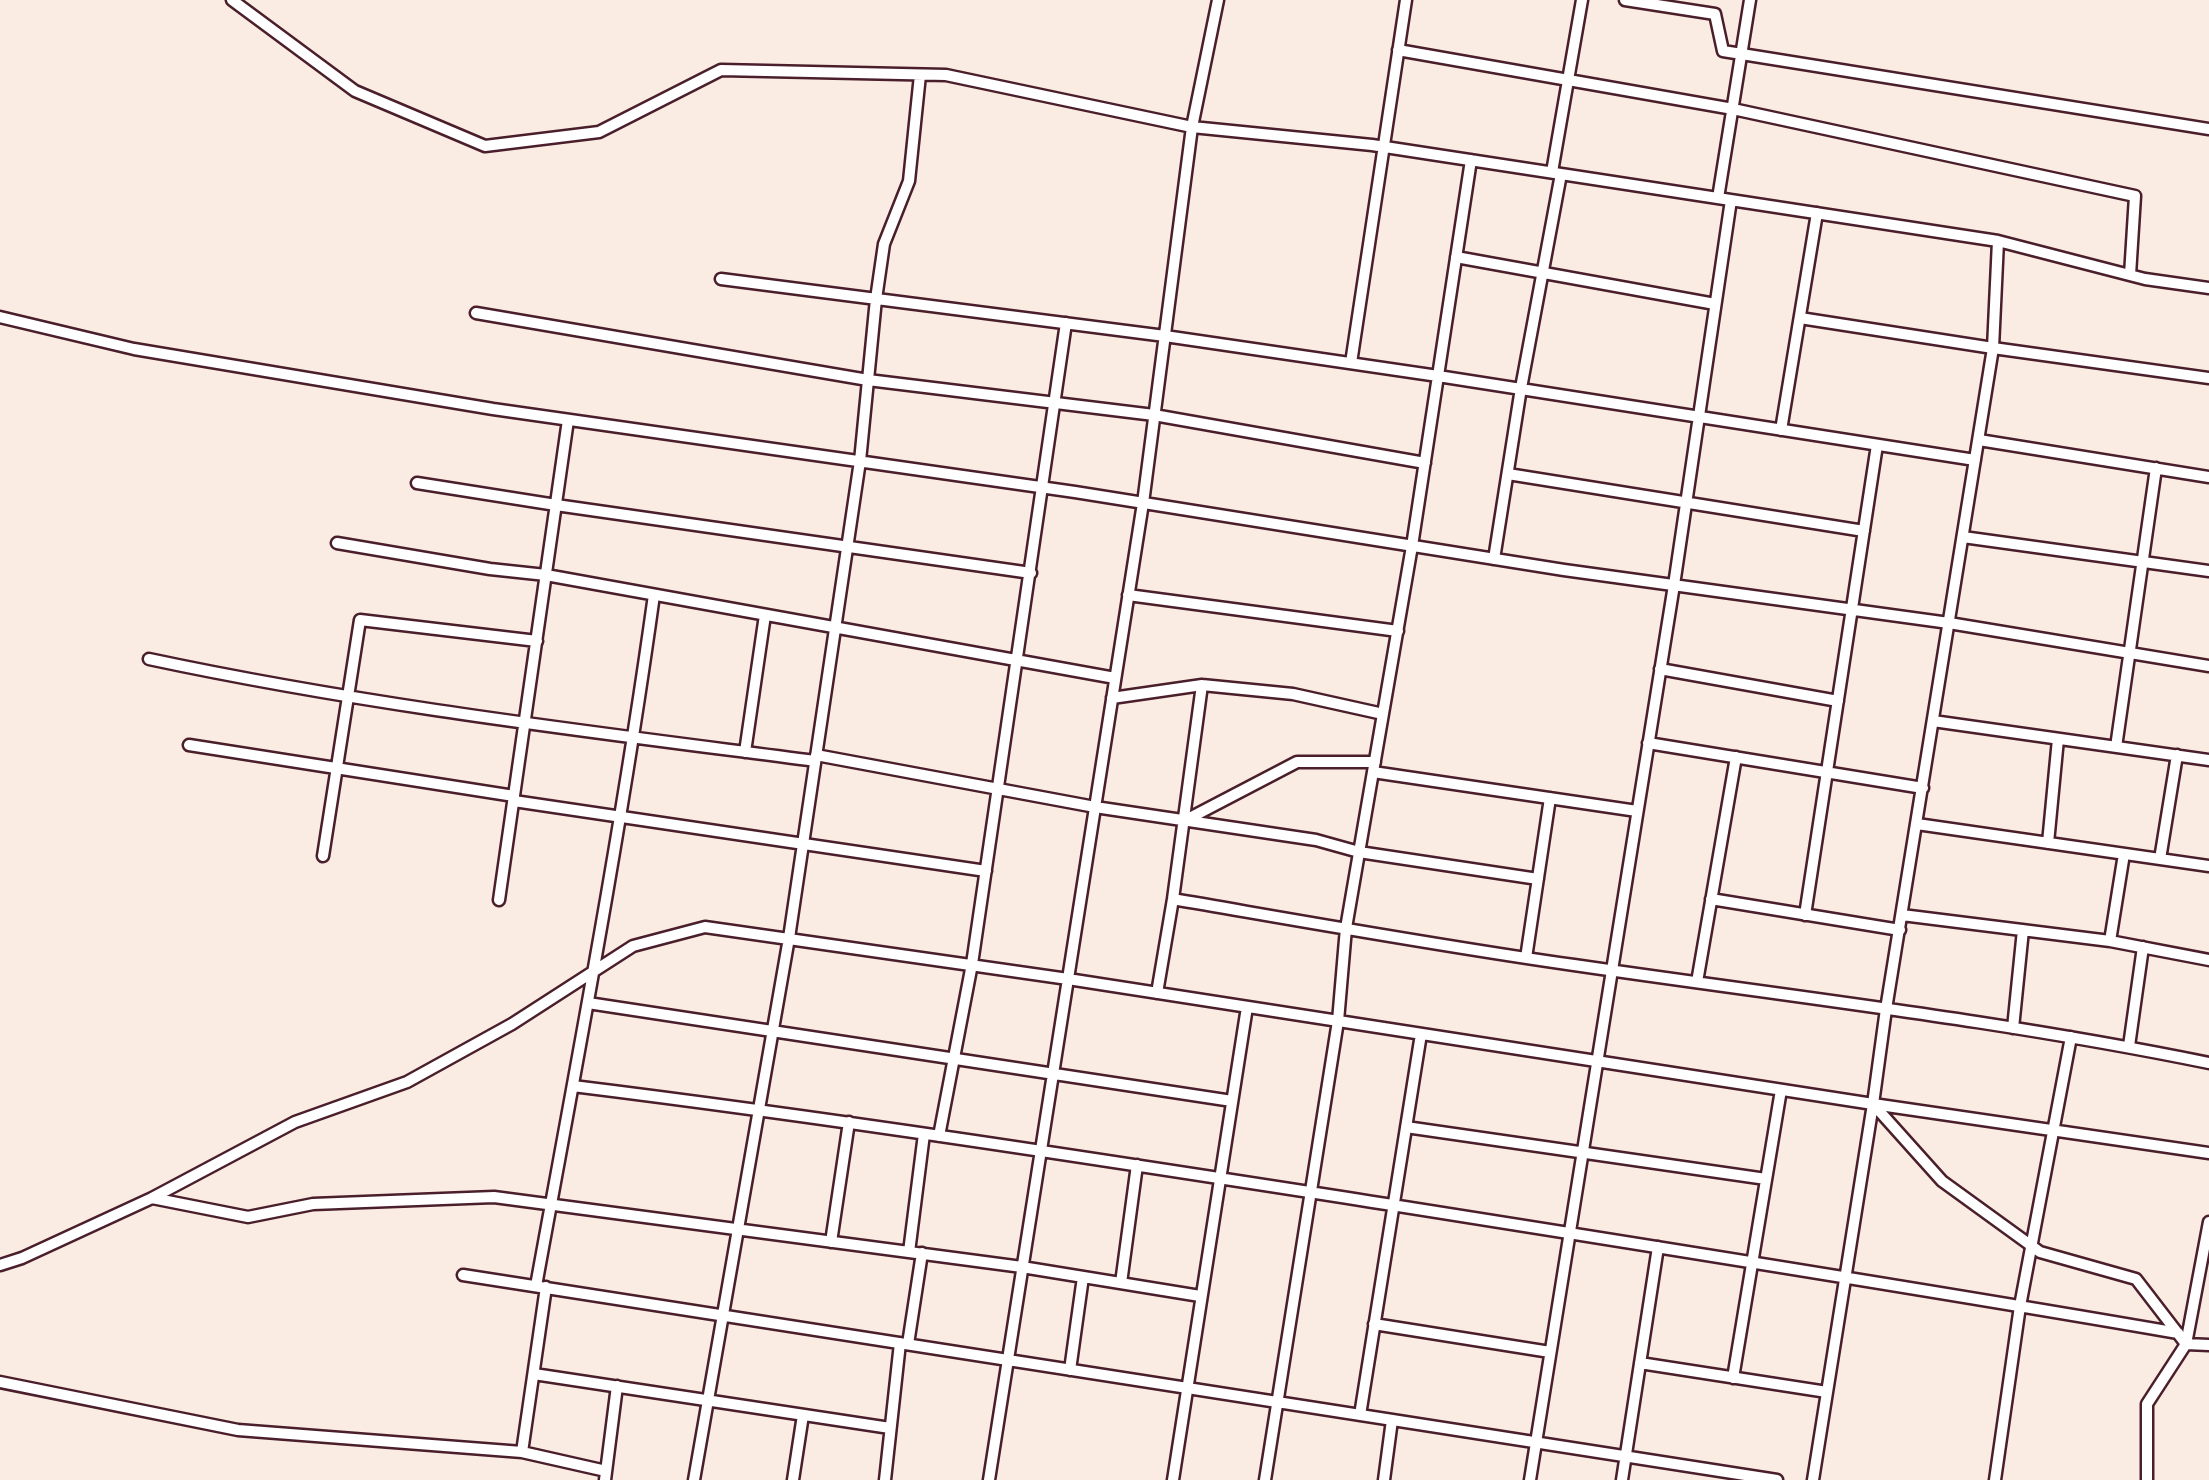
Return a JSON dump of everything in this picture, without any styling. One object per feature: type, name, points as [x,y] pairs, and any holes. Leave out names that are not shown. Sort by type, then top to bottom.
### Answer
[{"type":"street","points":[[232,0],[355,91],[485,146],[599,132],[721,70],[946,75],[1192,127],[1382,147],[1998,240],[2145,279],[2209,288]]},
{"type":"street","points":[[989,1480],[1143,503],[1192,127],[1218,0]]},
{"type":"street","points":[[1351,363],[1406,0]]},
{"type":"street","points":[[1494,559],[1521,388],[1543,273],[1568,80],[1582,0]]},
{"type":"street","points":[[1624,0],[1715,14],[1723,51],[2209,129]]},
{"type":"street","points":[[1718,198],[1750,0]]},
{"type":"street","points":[[1398,50],[1733,109],[2135,196],[2130,275]]},
{"type":"street","points":[[694,1480],[789,938],[860,461],[876,299],[884,244],[909,181],[920,75]]},
{"type":"street","points":[[1265,1480],[1338,1021],[1346,928],[1412,546],[1471,160]]},
{"type":"street","points":[[1530,1480],[1674,585],[1731,200]]},
{"type":"street","points":[[1781,430],[1817,213]]},
{"type":"street","points":[[1813,1480],[1886,1009],[1994,348],[1998,240]]},
{"type":"street","points":[[1456,257],[1715,304]]},
{"type":"street","points":[[721,279],[1165,336],[1521,388],[1976,460]]},
{"type":"street","points":[[476,313],[868,380],[1154,415],[1425,463]]},
{"type":"street","points":[[0,318],[134,349],[492,409],[1044,488],[1494,559],[1949,623],[2209,666]]},
{"type":"street","points":[[1800,318],[2209,378]]},
{"type":"street","points":[[939,1136],[972,964],[1044,488],[1066,323]]},
{"type":"street","points":[[499,900],[568,420]]},
{"type":"street","points":[[1978,440],[2209,477]]},
{"type":"street","points":[[1805,915],[1877,445]]},
{"type":"street","points":[[2116,747],[2156,468]]},
{"type":"street","points":[[1508,474],[1864,531]]},
{"type":"street","points":[[417,483],[1031,573]]},
{"type":"street","points":[[1963,537],[2209,571]]},
{"type":"street","points":[[337,543],[490,569],[546,575],[1115,678]]},
{"type":"street","points":[[522,1452],[534,1374],[551,1205],[621,817],[654,595]]},
{"type":"street","points":[[1128,595],[1398,631]]},
{"type":"street","points":[[745,752],[765,615]]},
{"type":"street","points":[[323,856],[360,620],[537,641]]},
{"type":"street","points":[[149,659],[250,680],[525,723],[745,752],[816,758],[1095,807],[1316,840],[1359,852],[1538,879]]},
{"type":"street","points":[[1660,669],[1838,701]]},
{"type":"street","points":[[1112,698],[1202,685],[1293,694],[1383,714]]},
{"type":"street","points":[[1157,993],[1173,899],[1202,685]]},
{"type":"street","points":[[1934,721],[2209,760]]},
{"type":"street","points":[[2048,843],[2058,739]]},
{"type":"street","points":[[1648,743],[1923,788]]},
{"type":"street","points":[[189,745],[621,817],[986,871]]},
{"type":"street","points":[[2160,859],[2177,755]]},
{"type":"street","points":[[1697,982],[1736,757]]},
{"type":"street","points":[[1184,821],[1298,762],[1374,767],[1637,811]]},
{"type":"street","points":[[1526,958],[1550,798]]},
{"type":"street","points":[[1917,824],[2209,866]]},
{"type":"street","points":[[2110,941],[2124,854]]},
{"type":"street","points":[[1173,899],[1526,958],[2129,1046],[2209,1063]]},
{"type":"street","points":[[1711,899],[1900,930]]},
{"type":"street","points":[[1902,915],[2110,941],[2209,960]]},
{"type":"street","points":[[0,1265],[22,1258],[152,1198],[296,1122],[407,1082],[512,1024],[633,946],[705,927],[972,964],[1873,1104],[2209,1152]]},
{"type":"street","points":[[2013,1028],[2023,930]]},
{"type":"street","points":[[2129,1046],[2143,947]]},
{"type":"street","points":[[588,1003],[1232,1101]]},
{"type":"street","points":[[1173,1480],[1247,1007]]},
{"type":"street","points":[[1360,1415],[1420,1034]]},
{"type":"street","points":[[1995,1480],[2020,1306],[2071,1037]]},
{"type":"street","points":[[573,1086],[759,1109],[1137,1165],[1845,1276],[2178,1333]]},
{"type":"street","points":[[1733,1378],[1781,1090]]},
{"type":"street","points":[[1873,1104],[1942,1181],[2040,1252],[2136,1279],[2186,1344]]},
{"type":"street","points":[[831,1242],[849,1122]]},
{"type":"street","points":[[1406,1126],[1766,1179]]},
{"type":"street","points":[[909,1252],[924,1134]]},
{"type":"street","points":[[1121,1283],[1137,1165]]},
{"type":"street","points":[[152,1198],[248,1217],[313,1204],[494,1197],[1022,1266],[1200,1296]]},
{"type":"street","points":[[2147,1480],[2147,1404],[2186,1344],[2209,1222]]},
{"type":"street","points":[[1622,1480],[1658,1247]]},
{"type":"street","points":[[885,1480],[890,1428],[922,1253]]},
{"type":"street","points":[[464,1275],[1777,1480]]},
{"type":"street","points":[[1070,1370],[1083,1277]]},
{"type":"street","points":[[1374,1324],[1550,1352]]},
{"type":"street","points":[[2186,1344],[2209,1345]]},
{"type":"street","points":[[1640,1363],[1827,1392]]},
{"type":"street","points":[[534,1374],[890,1428]]},
{"type":"street","points":[[0,1382],[238,1430],[522,1452],[605,1476],[617,1386]]},
{"type":"street","points":[[793,1480],[803,1415]]},
{"type":"street","points":[[1383,1480],[1392,1420]]}]
